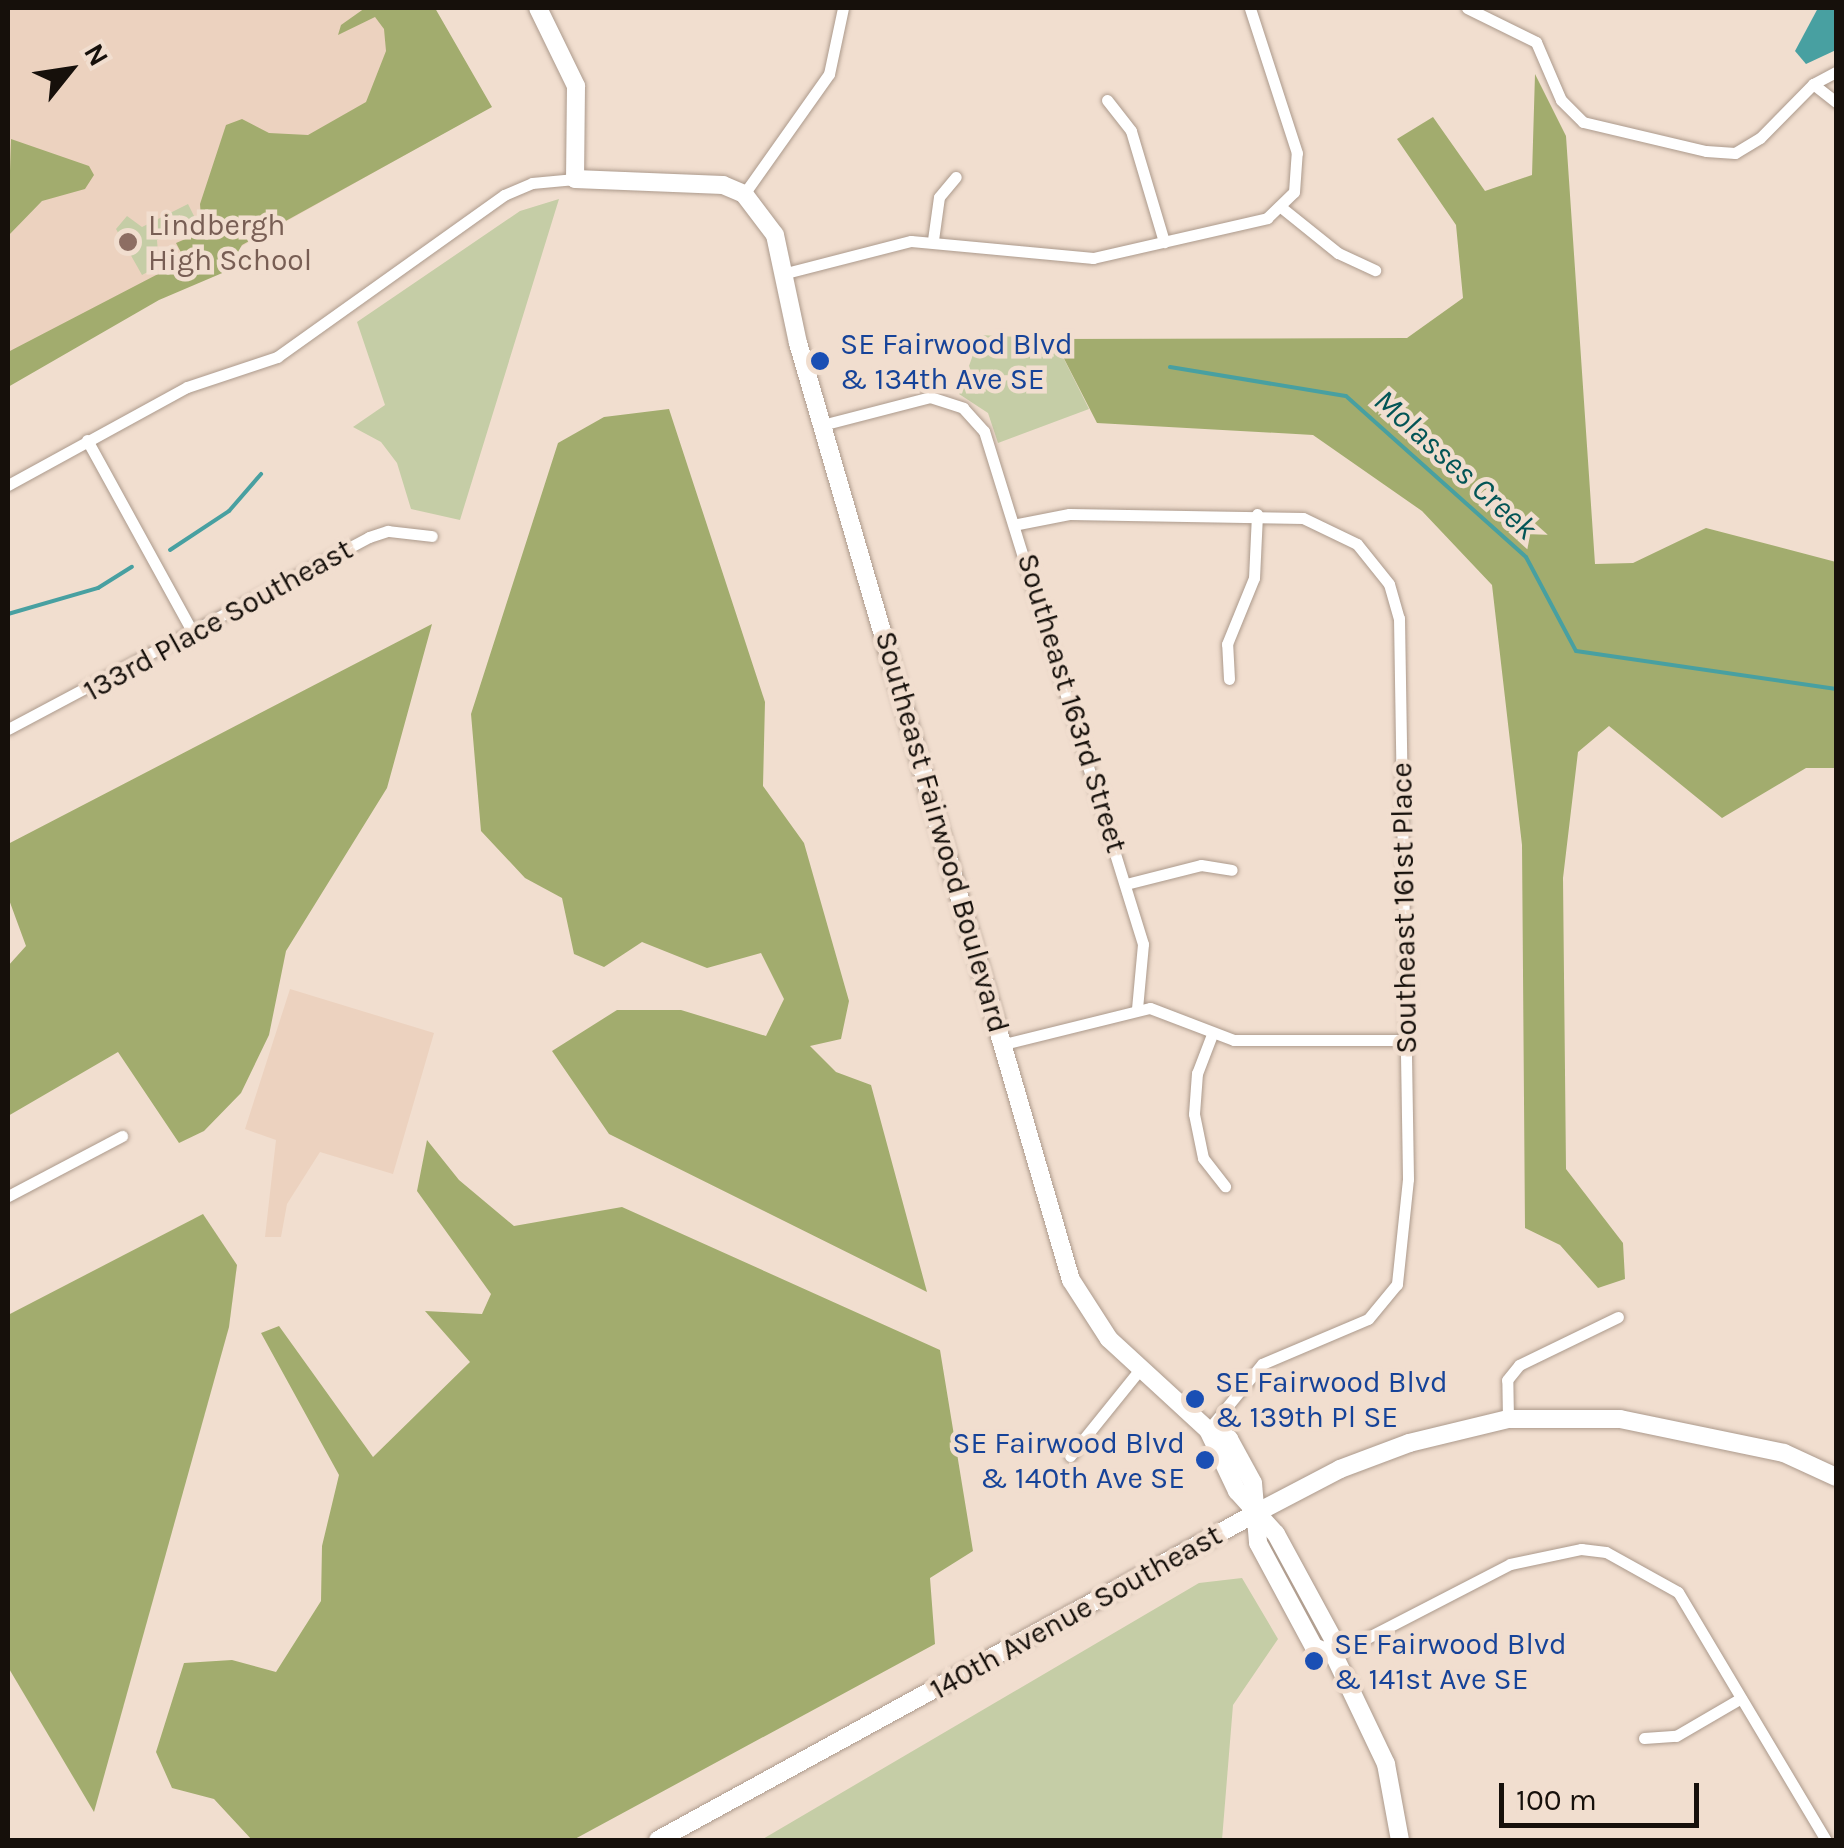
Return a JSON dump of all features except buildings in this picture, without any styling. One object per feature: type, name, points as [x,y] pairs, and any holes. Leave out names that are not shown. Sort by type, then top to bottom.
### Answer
[{"type":"street","points":[[538,8],[576,86],[575,179]]},
{"type":"street","points":[[8,485],[187,387],[277,358],[504,195],[532,184],[575,179],[694,180],[744,194],[830,74],[844,8]]},
{"type":"street","points":[[786,273],[934,240],[1008,254],[1093,258],[1248,226],[1282,208],[1294,192],[1297,153],[1250,8]]},
{"type":"street","points":[[1467,8],[1536,42],[1561,100],[1598,130],[1735,153],[1760,138],[1813,84],[1836,72]]},
{"type":"street","points":[[1813,84],[1836,102]]},
{"type":"street","points":[[1106,100],[1131,131],[1164,242]]},
{"type":"street","points":[[934,240],[939,197],[956,177]]},
{"type":"street","name":"Southeast Fairwood Boulevard","points":[[744,194],[775,235],[822,425],[1071,1280],[1094,1320],[1140,1368],[1208,1430],[1229,1439],[1253,1482],[1258,1542],[1314,1647],[1334,1655],[1386,1764],[1400,1840]]},
{"type":"street","points":[[1282,208],[1338,254],[1375,270]]},
{"type":"street","name":"Southeast 163rd Street","points":[[822,425],[930,397],[963,408],[984,430],[1018,524],[1144,944],[1137,1009]]},
{"type":"street","points":[[87,440],[194,633]]},
{"type":"street","points":[[1018,524],[1069,514],[1257,514],[1254,578],[1227,644],[1230,679]]},
{"type":"street","name":"Southeast 161st Place","points":[[1208,1430],[1262,1364],[1368,1319],[1397,1284],[1408,1179],[1400,618],[1389,584],[1357,544],[1303,518],[1257,514]]},
{"type":"street","name":"133rd Place Southeast","points":[[8,729],[369,537],[388,531],[432,536]]},
{"type":"street","points":[[1126,884],[1201,865],[1232,870]]},
{"type":"street","points":[[1004,1044],[1137,1009],[1167,1013],[1211,1036],[1406,1040]]},
{"type":"street","points":[[1211,1036],[1197,1073],[1194,1114],[1203,1158],[1225,1186]]},
{"type":"street","points":[[8,1196],[122,1136]]},
{"type":"street","points":[[1508,1419],[1507,1380],[1519,1365],[1618,1318]]},
{"type":"street","points":[[1070,1456],[1140,1368]]},
{"type":"street","name":"140th Avenue Southeast","points":[[658,1840],[1256,1513],[1374,1456],[1508,1419],[1620,1419],[1710,1434],[1784,1453],[1836,1476]]},
{"type":"street","points":[[1334,1655],[1510,1564],[1580,1549],[1636,1564],[1678,1592],[1826,1840]]},
{"type":"street","points":[[1644,1738],[1676,1736],[1741,1698]]},
{"type":"shaded area","name":"Lindbergh High School","points":[[8,8],[434,8],[489,108],[8,377]]},
{"type":"shaded area","points":[[290,989],[434,1033],[393,1174],[320,1152],[287,1204],[281,1237],[265,1237],[276,1140],[245,1129]]},
{"type":"green space","points":[[365,8],[435,8],[492,107],[242,245],[227,271],[159,300],[8,387],[8,352],[185,260],[176,243],[202,232],[200,204],[226,125],[242,119],[269,133],[308,135],[366,102],[386,51],[384,29],[375,17],[338,35],[341,25]]},
{"type":"green space","points":[[1535,74],[1566,136],[1595,564],[1633,563],[1706,528],[1836,562],[1836,768],[1806,768],[1722,818],[1609,726],[1578,752],[1563,878],[1566,1169],[1623,1243],[1625,1279],[1598,1288],[1560,1245],[1525,1228],[1522,845],[1492,585],[1422,511],[1313,435],[1097,423],[1054,339],[1407,338],[1463,298],[1456,225],[1397,139],[1433,117],[1485,191],[1532,175]]},
{"type":"green space","points":[[11,139],[89,166],[94,175],[85,189],[42,201],[8,236]]},
{"type":"green space","points":[[559,199],[460,520],[411,509],[397,463],[381,442],[353,427],[385,405],[357,322],[520,211]]},
{"type":"green space","points":[[188,204],[196,220],[157,240],[159,266],[142,275],[116,229],[127,216],[142,227]]},
{"type":"green space","points":[[980,335],[1054,339],[1089,409],[998,443],[988,413],[959,394]]},
{"type":"green space","points":[[669,409],[765,702],[763,786],[804,843],[849,1001],[841,1039],[810,1046],[836,1072],[871,1085],[927,1292],[609,1134],[552,1051],[617,1010],[681,1010],[766,1036],[784,999],[761,953],[707,968],[642,942],[604,967],[574,954],[562,898],[525,878],[481,831],[471,714],[558,443],[604,417]]},
{"type":"green space","points":[[432,624],[387,788],[286,951],[269,1035],[241,1093],[204,1131],[179,1143],[118,1052],[8,1116],[8,966],[26,946],[8,897],[8,844]]},
{"type":"green space","points":[[427,1140],[459,1180],[514,1226],[622,1207],[940,1350],[973,1551],[930,1578],[935,1644],[573,1840],[252,1840],[214,1799],[172,1788],[156,1752],[184,1663],[232,1660],[276,1672],[321,1601],[322,1546],[339,1475],[261,1333],[279,1326],[373,1457],[470,1362],[425,1311],[482,1314],[491,1294],[417,1191]]},
{"type":"green space","points":[[203,1214],[237,1265],[229,1327],[94,1812],[8,1667],[8,1315]]},
{"type":"green space","points":[[1242,1578],[1278,1639],[1233,1705],[1222,1840],[761,1840],[1199,1583]]},
{"type":"water","points":[[1818,8],[1836,8],[1836,50],[1806,64],[1795,51]]},
{"type":"waterway","name":"Molasses Creek","points":[[1170,367],[1346,396],[1526,557],[1576,651],[1836,689]]},
{"type":"waterway","name":"Molasses Creek","points":[[170,550],[229,511],[261,474]]},
{"type":"waterway","name":"Molasses Creek","points":[[8,614],[98,588],[132,567]]},
{"type":"place","name":"Lindbergh High School","points":[[128,242]]},
{"type":"place","name":"SE Fairwood Blvd & 134th Ave SE","points":[[820,361]]},
{"type":"place","name":"SE Fairwood Blvd & 139th Pl SE","points":[[1195,1399]]},
{"type":"place","name":"SE Fairwood Blvd & 140th Ave SE","points":[[1205,1460]]},
{"type":"place","name":"SE Fairwood Blvd & 141st Ave SE","points":[[1314,1661]]}]
